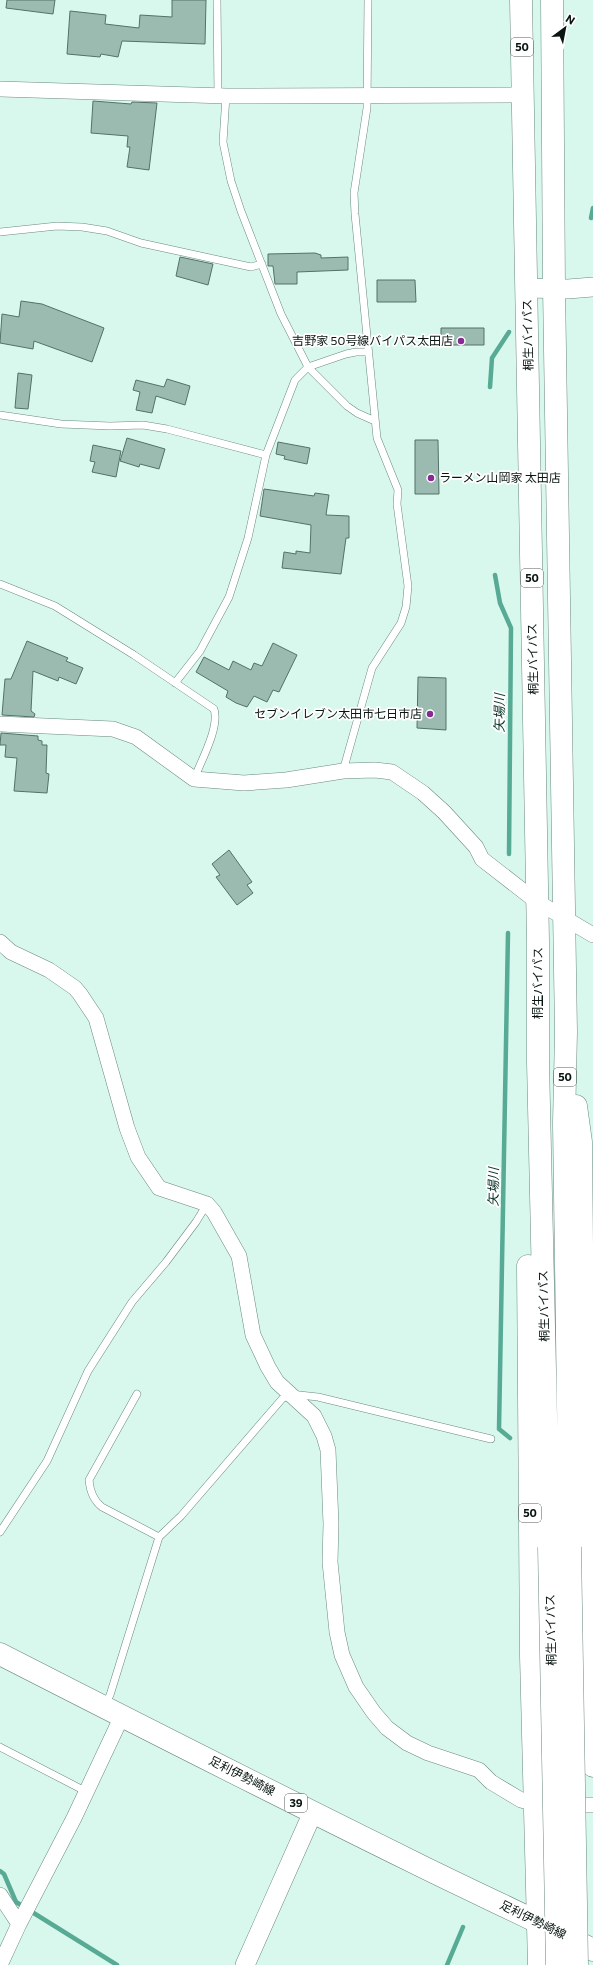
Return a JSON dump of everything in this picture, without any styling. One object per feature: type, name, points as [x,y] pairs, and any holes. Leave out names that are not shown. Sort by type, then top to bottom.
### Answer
[{"type":"main road","name":"桐生バイパス","points":[[521,0],[524,95],[536,901],[538,941],[538,1062],[577,1965]]},
{"type":"main road","name":"桐生バイパス","points":[[552,0],[554,288],[566,1032],[559,1547],[557,1965]]},
{"type":"main road","name":"50","points":[[566,1032],[581,1142],[586,1654],[591,1702],[593,1766]]},
{"type":"main road","name":"50","points":[[538,1062],[526,1128],[530,1376],[530,1656],[536,1804],[539,1965]]},
{"type":"main road","name":"足利伊勢崎線","points":[[0,1654],[313,1812],[593,1950]]},
{"type":"street","points":[[0,89],[222,96],[524,95]]},
{"type":"street","points":[[527,288],[593,288]]},
{"type":"street","points":[[0,724],[113,729],[136,737],[194,779],[244,783],[286,780],[343,771],[375,770],[392,772],[406,781],[444,812],[476,847],[482,859],[536,901],[593,935]]},
{"type":"street","points":[[0,942],[11,952],[49,970],[75,988],[80,994],[96,1018],[127,1128],[138,1156],[159,1188],[207,1204],[214,1212],[239,1256],[254,1335],[268,1367],[277,1382],[314,1416],[324,1436],[328,1450],[331,1524],[330,1562],[337,1632],[342,1655],[356,1687],[374,1713],[387,1728],[407,1743],[428,1753],[479,1770],[496,1785],[521,1800],[536,1804],[593,1805]]},
{"type":"street","points":[[0,1965],[74,1818],[113,1712]]},
{"type":"street","points":[[245,1965],[313,1812]]},
{"type":"street","points":[[0,1895],[25,1913]]},
{"type":"lane","points":[[217,0],[223,142],[226,160],[241,211],[281,314],[308,367],[347,406],[357,413],[376,421]]},
{"type":"lane","points":[[343,771],[372,668],[401,623],[406,607],[408,586],[398,504],[398,490],[377,438],[354,193],[368,95],[368,0]]},
{"type":"lane","points":[[0,232],[57,226],[82,227],[107,231],[141,243],[251,268],[262,264]]},
{"type":"lane","points":[[175,683],[200,650],[229,597],[248,538],[266,456],[295,380],[308,367],[346,354],[369,352]]},
{"type":"lane","points":[[0,415],[61,424],[110,426],[143,425],[167,429],[266,456]]},
{"type":"lane","points":[[0,584],[55,606],[134,655],[214,710],[216,717],[211,735],[194,779]]},
{"type":"lane","points":[[0,1532],[47,1461],[88,1371],[132,1302],[166,1262],[196,1222],[207,1204]]},
{"type":"lane","points":[[137,1394],[88,1480],[90,1489],[98,1504],[159,1538]]},
{"type":"lane","points":[[113,1712],[110,1695],[159,1538],[181,1516],[282,1399],[290,1394],[318,1397],[491,1439]]},
{"type":"lane","points":[[0,1747],[85,1791]]},
{"type":"building","points":[[7,0],[55,0],[53,14],[6,8]]},
{"type":"building","points":[[172,0],[206,0],[205,44],[122,41],[118,57],[101,54],[100,57],[67,54],[70,11],[106,15],[105,24],[139,28],[140,15],[172,17]]},
{"type":"building","points":[[93,101],[131,104],[132,102],[157,103],[149,170],[127,167],[130,147],[127,147],[128,136],[91,133]]},
{"type":"building","points":[[315,253],[321,255],[321,258],[348,257],[348,270],[297,272],[297,284],[275,284],[273,266],[268,266],[268,254]]},
{"type":"building","points":[[180,257],[213,264],[208,285],[176,276]]},
{"type":"building","points":[[377,280],[415,280],[416,302],[377,302]]},
{"type":"building","points":[[21,301],[42,304],[104,328],[92,362],[34,341],[33,349],[0,343],[2,314],[19,317]]},
{"type":"building","points":[[441,328],[484,328],[484,345],[441,345]]},
{"type":"building","points":[[18,373],[32,375],[28,409],[15,408]]},
{"type":"building","points":[[167,379],[190,386],[185,405],[156,396],[152,413],[136,410],[140,392],[133,390],[136,380],[164,387]]},
{"type":"building","points":[[127,438],[165,449],[159,469],[140,464],[139,467],[120,461]]},
{"type":"building","points":[[415,440],[438,440],[439,494],[415,494]]},
{"type":"building","points":[[278,442],[310,448],[307,464],[284,459],[285,456],[276,454]]},
{"type":"building","points":[[93,445],[121,451],[116,477],[92,472],[95,462],[90,461]]},
{"type":"building","points":[[264,489],[314,496],[315,493],[329,495],[326,515],[349,516],[349,538],[346,538],[341,574],[282,568],[284,552],[296,554],[296,551],[310,553],[311,525],[260,516]]},
{"type":"building","points":[[27,641],[68,658],[66,661],[83,668],[76,684],[59,677],[58,681],[33,671],[31,711],[35,714],[34,717],[2,715],[5,679],[11,679]]},
{"type":"building","points":[[273,643],[297,655],[279,692],[273,690],[267,702],[254,696],[247,707],[236,703],[226,697],[228,691],[196,672],[204,657],[229,670],[233,661],[251,670],[254,663],[262,666]]},
{"type":"building","points":[[418,677],[446,678],[446,730],[417,728]]},
{"type":"building","points":[[1,733],[38,736],[38,740],[42,741],[42,745],[47,745],[46,773],[49,774],[47,793],[14,791],[17,758],[5,757],[6,745],[0,745]]},
{"type":"building","points":[[229,850],[252,882],[247,885],[253,893],[237,905],[216,877],[220,875],[212,864]]},
{"type":"waterway","name":"矢場川","points":[[591,218],[593,208]]},
{"type":"waterway","name":"矢場川","points":[[490,387],[492,358],[509,332]]},
{"type":"waterway","name":"矢場川","points":[[495,575],[500,603],[511,628],[509,854]]},
{"type":"waterway","name":"矢場川","points":[[508,933],[499,1429],[510,1438]]},
{"type":"waterway","points":[[0,1871],[4,1874],[16,1902],[117,1965]]},
{"type":"waterway","points":[[447,1965],[463,1927]]},
{"type":"place","name":"吉野家 50号線バイパス太田店","points":[[461,341]]},
{"type":"place","name":"ラーメン山岡家 太田店","points":[[431,478]]},
{"type":"place","name":"セブンイレブン太田市七日市店","points":[[430,714]]}]
